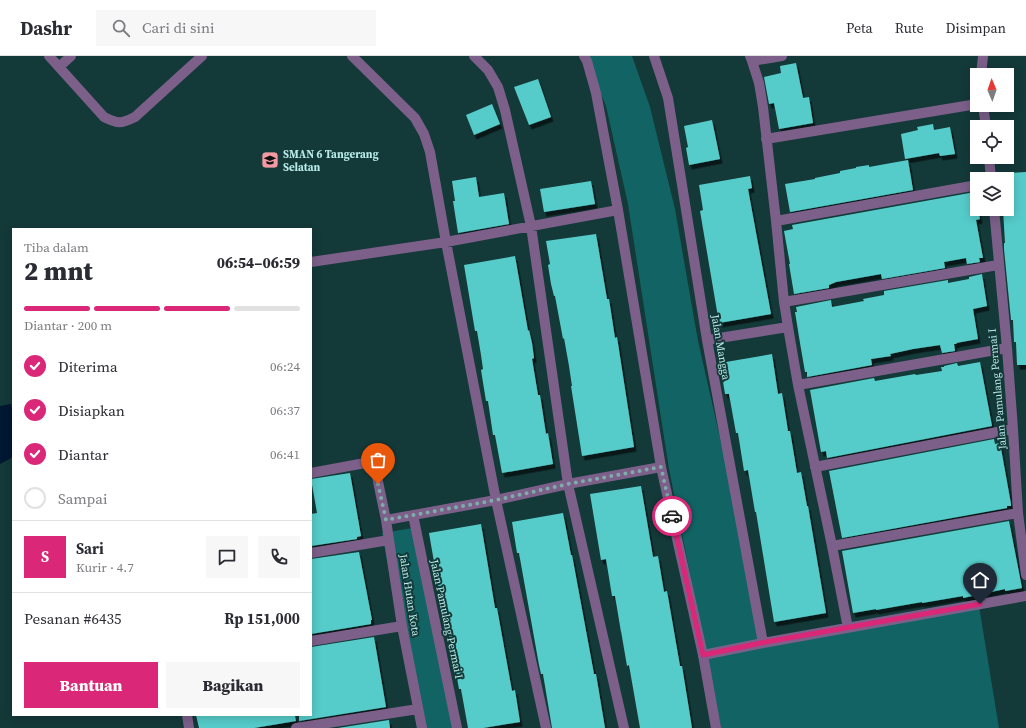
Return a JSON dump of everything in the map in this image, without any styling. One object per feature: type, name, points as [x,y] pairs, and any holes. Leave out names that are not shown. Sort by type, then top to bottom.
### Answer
[{"type":"street","points":[[49,56],[104,117],[115,123],[125,122],[135,117],[202,56]]},
{"type":"street","points":[[59,67],[71,56]]},
{"type":"street","points":[[352,56],[415,118],[424,134],[430,152],[496,500],[546,728]]},
{"type":"street","points":[[474,56],[488,70],[498,87],[505,110],[531,226],[568,484],[624,728]]},
{"type":"street","points":[[584,56],[596,93],[618,210],[661,467],[703,655],[716,728]]},
{"type":"street","name":"Jalan Mangga","points":[[654,56],[668,98],[707,340],[763,643]]},
{"type":"street","points":[[782,56],[751,58],[759,83],[763,107],[788,327],[798,385],[848,628]]},
{"type":"street","points":[[982,68],[983,56]]},
{"type":"street","points":[[766,139],[970,105]]},
{"type":"street","points":[[776,221],[970,186]]},
{"type":"street","points":[[312,262],[446,242],[618,210]]},
{"type":"street","name":"Jalan Pamulang Permai I","points":[[994,216],[1013,429],[1018,513],[1026,575]]},
{"type":"street","points":[[784,302],[998,265]]},
{"type":"street","points":[[707,340],[788,327]]},
{"type":"street","points":[[798,385],[1006,348]]},
{"type":"street","points":[[815,467],[1013,429]]},
{"type":"street","name":"Jalan Hutan Kota","points":[[312,473],[365,463],[372,466],[376,472],[386,520],[402,626],[422,728]]},
{"type":"street","points":[[386,520],[661,467]]},
{"type":"street","points":[[832,546],[1018,513]]},
{"type":"street","name":"Jalan Pamulang Permai I","points":[[413,515],[457,728]]},
{"type":"street","points":[[312,553],[389,540]]},
{"type":"street","points":[[703,655],[1026,596]]},
{"type":"street","points":[[312,641],[402,626]]},
{"type":"street","points":[[296,728],[418,709]]},
{"type":"street","points":[[188,716],[189,728]]},
{"type":"shaded area","points":[[585,56],[632,56],[650,107],[675,209],[698,341],[767,645],[979,606],[999,728],[721,728],[669,469],[628,204],[606,106]]},
{"type":"shaded area","points":[[11,404],[12,458],[0,464],[0,406]]},
{"type":"shaded area","points":[[413,528],[454,728],[417,728],[382,533]]},
{"type":"building","points":[[796,63],[803,98],[809,97],[813,123],[779,129],[774,103],[769,104],[764,77],[781,73],[780,66]]},
{"type":"building","points":[[538,79],[551,117],[529,125],[514,87]]},
{"type":"building","points":[[492,104],[500,124],[474,135],[466,115]]},
{"type":"building","points":[[712,120],[720,159],[689,165],[686,148],[688,147],[684,126]]},
{"type":"building","points":[[933,124],[934,130],[950,127],[955,154],[940,156],[939,153],[905,159],[901,134],[918,130],[917,127]]},
{"type":"building","points":[[908,160],[913,190],[790,212],[785,184],[815,179],[840,173],[840,171],[856,167],[869,165],[869,167]]},
{"type":"building","points":[[1026,172],[1026,365],[1017,365],[1016,342],[1014,342],[1013,320],[1011,320],[1004,249],[1003,216],[1014,216],[1014,173]]},
{"type":"building","points":[[750,176],[752,188],[748,189],[771,314],[719,323],[700,211],[703,210],[699,185]]},
{"type":"building","points":[[476,177],[479,197],[504,193],[509,224],[458,233],[453,201],[455,201],[452,181]]},
{"type":"building","points":[[591,181],[595,204],[544,212],[540,189]]},
{"type":"building","points":[[970,193],[970,216],[979,216],[980,219],[976,220],[983,258],[979,258],[980,262],[967,264],[966,258],[944,262],[945,268],[882,279],[881,274],[836,282],[829,285],[829,288],[794,294],[784,231],[793,229],[792,225]]},
{"type":"building","points":[[596,234],[615,338],[617,337],[634,447],[582,456],[564,338],[563,339],[555,296],[551,284],[548,265],[550,264],[546,241]]},
{"type":"building","points":[[515,256],[528,331],[529,330],[532,343],[534,358],[532,359],[538,395],[540,395],[546,434],[548,433],[553,464],[502,473],[495,435],[493,435],[488,401],[486,401],[481,370],[483,369],[481,355],[477,331],[475,331],[464,265]]},
{"type":"building","points":[[982,274],[987,306],[973,309],[978,339],[954,344],[955,351],[942,353],[940,345],[913,349],[890,354],[891,356],[871,359],[872,365],[807,377],[795,312],[797,312],[796,307],[831,300],[832,307],[864,301],[863,299],[884,295],[884,291],[948,280],[948,283],[969,279],[969,277]]},
{"type":"building","points":[[772,354],[778,394],[782,393],[797,473],[801,472],[826,613],[774,622],[748,470],[744,471],[738,433],[736,433],[729,394],[725,394],[720,363]]},
{"type":"building","points":[[980,362],[992,426],[827,458],[826,451],[821,452],[810,390],[874,378],[875,381],[942,371],[941,367],[957,363],[958,366]]},
{"type":"building","points":[[994,439],[995,444],[1000,443],[1011,506],[1007,506],[1007,508],[842,538],[829,471]]},
{"type":"building","points":[[350,473],[361,536],[357,537],[357,539],[312,546],[312,514],[317,513],[312,479]]},
{"type":"building","points":[[641,486],[653,557],[658,556],[664,592],[667,591],[680,666],[682,666],[692,728],[640,728],[629,665],[627,666],[615,596],[612,596],[606,559],[601,560],[590,494]]},
{"type":"building","points":[[563,513],[594,674],[596,674],[605,728],[552,728],[519,553],[517,553],[512,522]]},
{"type":"building","points":[[1009,521],[1022,588],[1005,591],[1005,589],[963,598],[963,596],[853,613],[842,551]]},
{"type":"building","points":[[481,524],[495,608],[497,608],[512,691],[515,690],[520,722],[483,728],[468,728],[461,689],[459,689],[444,607],[442,608],[429,533]]},
{"type":"building","points":[[359,552],[372,620],[371,624],[312,634],[312,559]]},
{"type":"building","points":[[374,637],[386,707],[299,721],[299,716],[312,716],[312,647]]},
{"type":"building","points":[[196,716],[295,716],[296,721],[254,728],[199,728]]},
{"type":"building","points":[[389,720],[390,728],[338,728]]},
{"type":"way so far","points":[[378,484],[386,520],[661,467],[672,516]]},
{"type":"place","name":"SMAN 6 Tangerang Selatan","points":[[270,160]]},
{"type":"route","points":[[672,516],[703,655],[766,642],[980,604]]}]
